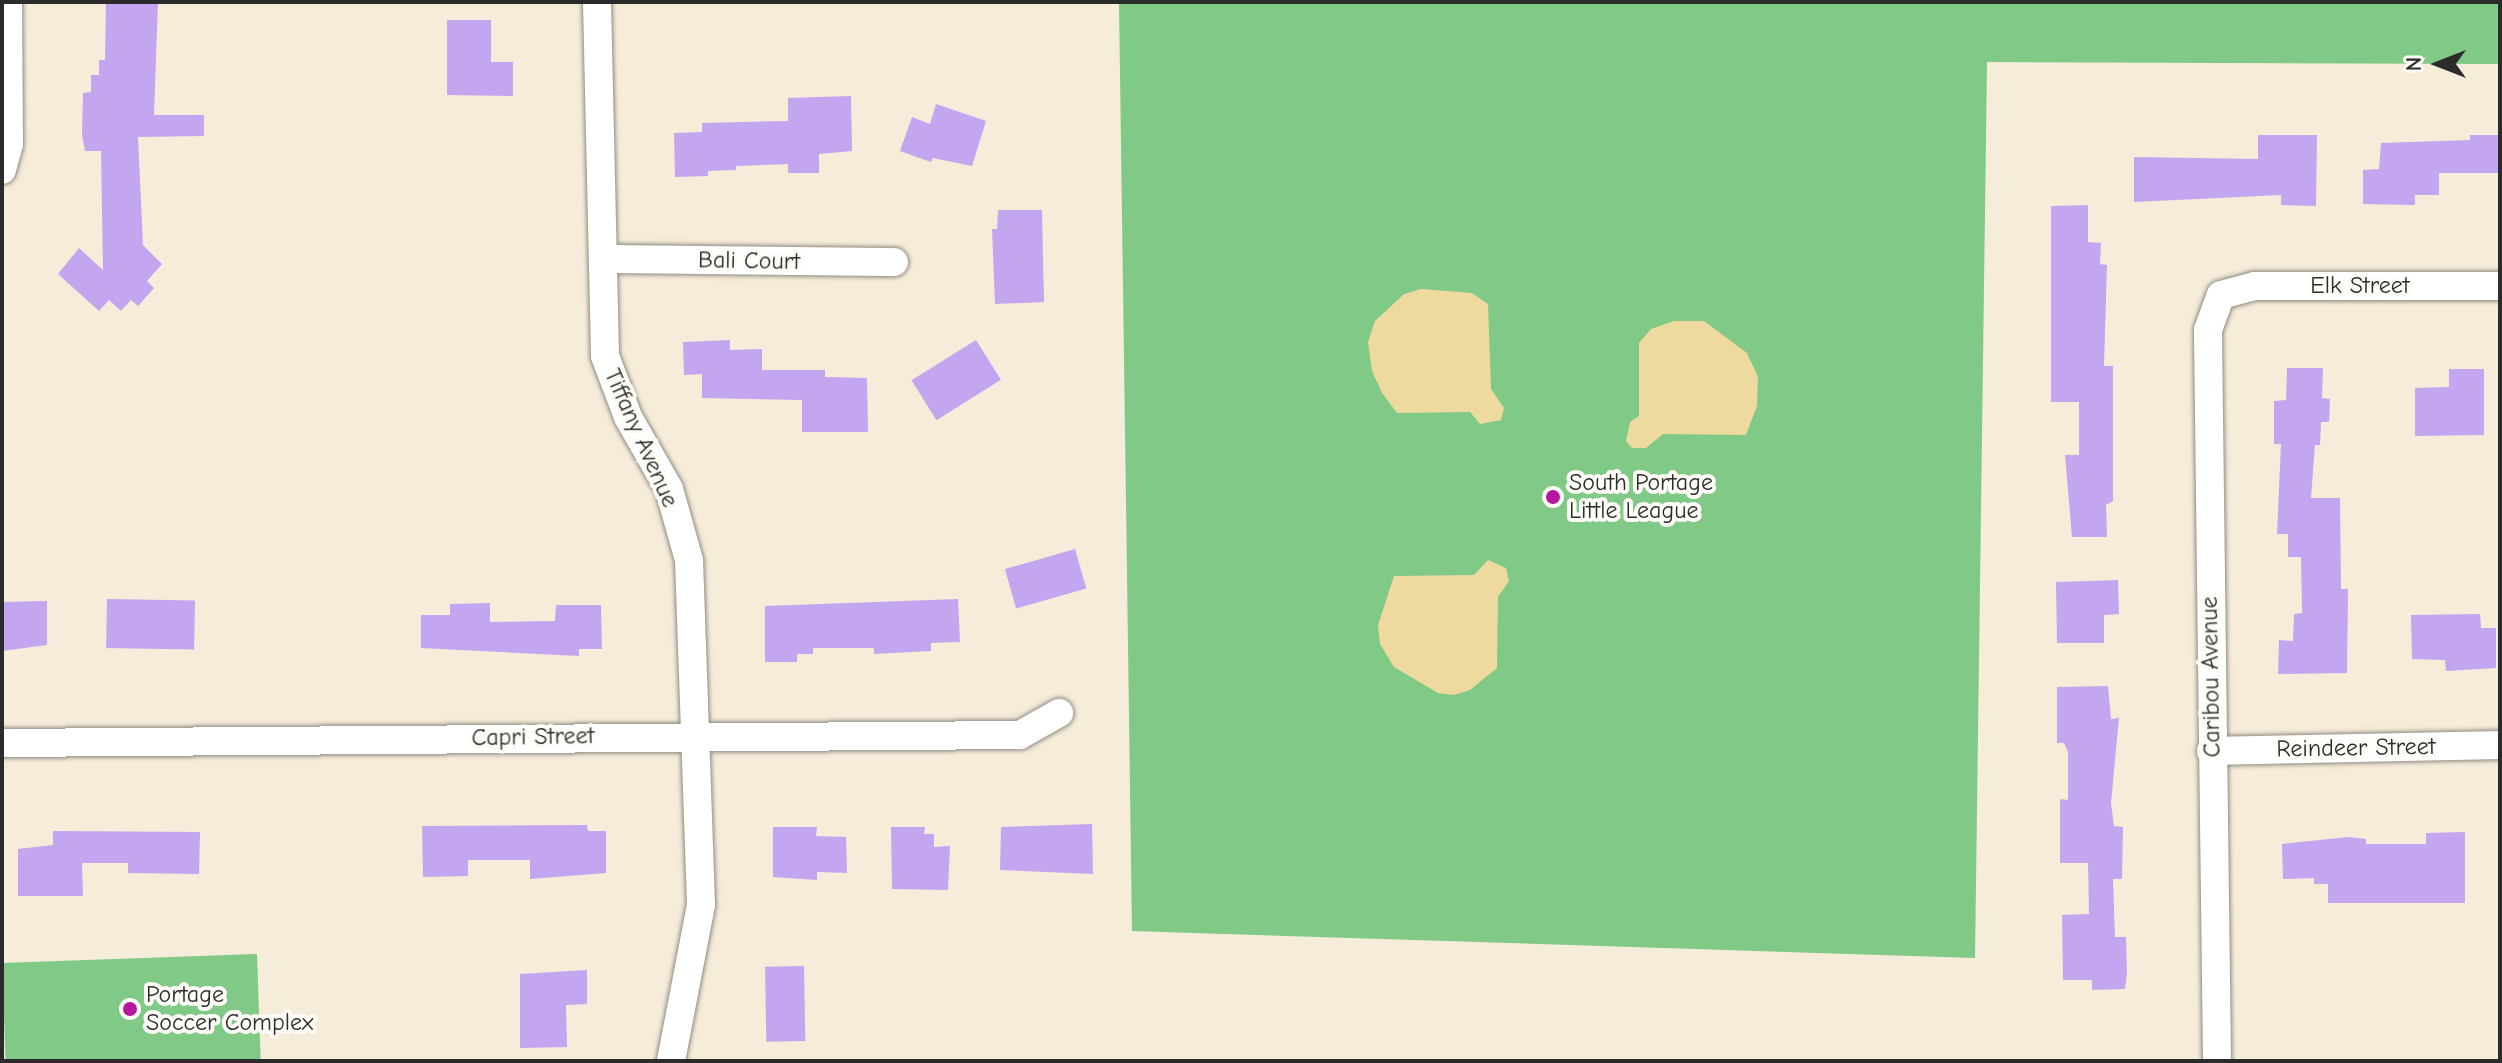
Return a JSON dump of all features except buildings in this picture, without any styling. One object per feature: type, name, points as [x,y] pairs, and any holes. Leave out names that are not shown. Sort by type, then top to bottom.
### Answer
[{"type":"street","points":[[2,170],[9,144],[8,2]]},
{"type":"street","name":"Tiffany Avenue","points":[[597,2],[605,356],[628,417],[669,489],[689,560],[701,905],[671,1061]]},
{"type":"street","name":"Bali Court","points":[[603,259],[894,262]]},
{"type":"street","name":"Elk Street","points":[[2221,295],[2254,286],[2500,286]]},
{"type":"street","name":"Caribou Avenue","points":[[2217,1061],[2208,330],[2221,295]]},
{"type":"street","name":"Capri Street","points":[[2,743],[694,735],[1020,735],[1059,713]]},
{"type":"street","name":"Reindeer Street","points":[[2211,751],[2500,745]]},
{"type":"green space","name":"South Portage Little League","points":[[1119,2],[2500,2],[2500,64],[1987,62],[1975,958],[1132,931]]},
{"type":"green space","name":"Portage Soccer Complex","points":[[257,954],[261,1061],[6,1061],[2,963]]},
{"type":"sand","points":[[1421,289],[1472,293],[1488,304],[1491,389],[1504,408],[1501,420],[1480,424],[1470,412],[1397,413],[1382,393],[1372,371],[1368,342],[1375,321],[1404,294]]},
{"type":"sand","points":[[1674,321],[1704,321],[1747,353],[1758,377],[1757,406],[1746,435],[1663,434],[1646,448],[1632,448],[1626,441],[1630,422],[1639,416],[1639,343],[1651,329]]},
{"type":"sand","points":[[1488,560],[1506,568],[1509,581],[1498,597],[1497,668],[1470,690],[1454,695],[1438,693],[1394,667],[1380,644],[1378,625],[1394,576],[1474,575]]},
{"type":"place","name":"South Portage Little League","points":[[1553,497]]},
{"type":"place","name":"Portage Soccer Complex","points":[[130,1009]]}]
